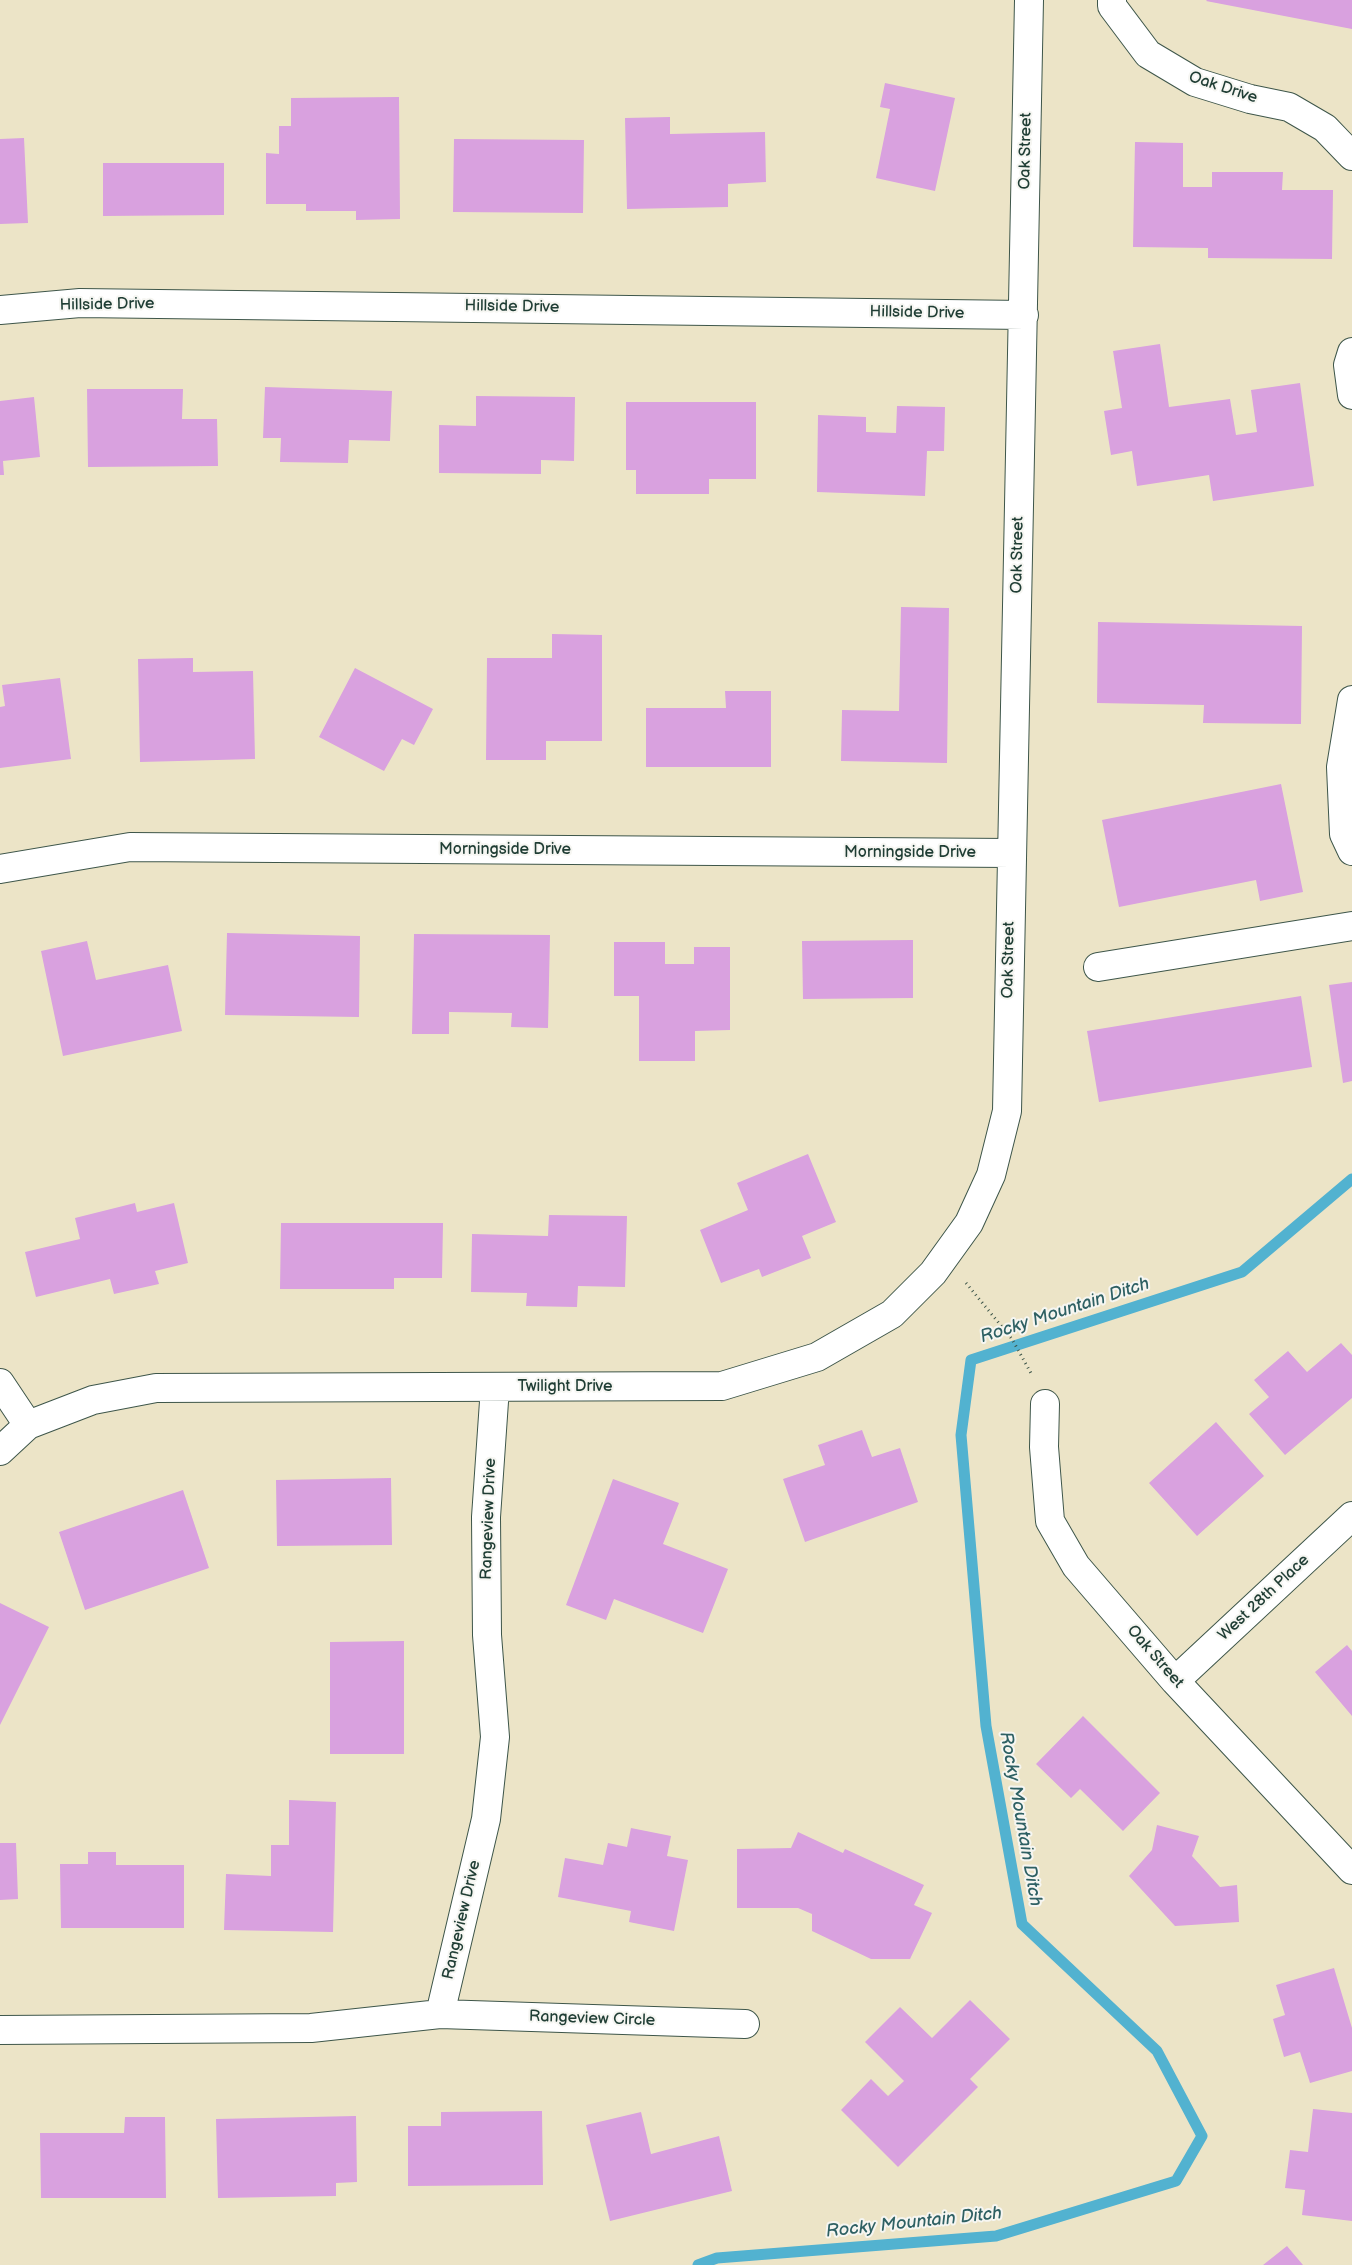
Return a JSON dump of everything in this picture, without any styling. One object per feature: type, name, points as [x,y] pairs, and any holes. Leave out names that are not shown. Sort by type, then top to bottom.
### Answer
[{"type":"street","name":"Oak Street","points":[[1007,1111],[1029,0]]},
{"type":"street","name":"Oak Drive","points":[[1112,0],[1112,6],[1148,54],[1195,82],[1250,99],[1289,107],[1325,128],[1352,156]]},
{"type":"street","name":"Hillside Drive","points":[[0,310],[90,303],[1024,315]]},
{"type":"street","points":[[1352,352],[1348,365],[1352,395]]},
{"type":"street","points":[[1352,700],[1341,767],[1344,834],[1352,851]]},
{"type":"street","name":"Morningside Drive","points":[[0,869],[130,848],[1011,853]]},
{"type":"street","points":[[1098,967],[1352,926]]},
{"type":"street","name":"Twilight Drive","points":[[0,1451],[28,1425],[93,1400],[156,1388],[722,1386],[817,1357],[892,1314],[934,1273],[969,1223],[992,1175],[1007,1111]]},
{"type":"street","points":[[0,1384],[28,1425]]},
{"type":"street","name":"Rangeview Drive","points":[[440,2014],[486,1819],[495,1737],[487,1635],[486,1517],[494,1387]]},
{"type":"street","name":"Oak Street","points":[[1040,1392],[1050,1520],[1076,1566],[1175,1680],[1352,1870]]},
{"type":"street","name":"West 28th Place","points":[[1175,1680],[1352,1516]]},
{"type":"street","points":[[0,2030],[311,2028],[440,2014]]},
{"type":"street","name":"Rangeview Circle","points":[[440,2014],[745,2024]]},
{"type":"path","points":[[965,1282],[1012,1339],[1040,1392]]},
{"type":"building","points":[[1352,0],[1352,29],[1206,1]]},
{"type":"building","points":[[885,83],[955,98],[935,191],[876,178],[890,109],[880,107]]},
{"type":"building","points":[[399,97],[400,219],[356,220],[356,211],[306,211],[306,204],[266,204],[266,153],[279,154],[279,126],[291,126],[291,98]]},
{"type":"building","points":[[670,117],[670,134],[765,132],[766,182],[728,184],[728,207],[627,209],[625,118]]},
{"type":"building","points":[[24,138],[28,223],[0,224],[0,139]]},
{"type":"building","points":[[454,139],[584,140],[583,213],[453,212]]},
{"type":"building","points":[[1135,142],[1183,143],[1183,187],[1212,187],[1212,172],[1283,172],[1282,190],[1333,190],[1332,259],[1208,258],[1208,248],[1133,247]]},
{"type":"building","points":[[103,163],[224,163],[224,215],[103,216]]},
{"type":"building","points":[[1160,344],[1169,407],[1230,399],[1236,435],[1257,432],[1251,390],[1300,383],[1314,486],[1213,501],[1209,475],[1137,486],[1132,451],[1111,455],[1104,411],[1122,408],[1113,351]]},
{"type":"building","points":[[265,387],[392,391],[390,441],[349,440],[348,463],[280,462],[281,438],[263,438]]},
{"type":"building","points":[[87,389],[183,389],[182,419],[217,419],[218,466],[88,467]]},
{"type":"building","points":[[476,396],[575,397],[574,461],[541,460],[541,474],[439,473],[439,425],[476,426]]},
{"type":"building","points":[[34,397],[40,457],[3,461],[4,475],[0,475],[0,401]]},
{"type":"building","points":[[626,402],[756,402],[756,479],[709,479],[709,494],[636,494],[636,470],[626,470]]},
{"type":"building","points":[[897,406],[945,407],[944,451],[927,451],[925,496],[817,492],[818,415],[866,417],[866,432],[896,433]]},
{"type":"building","points":[[901,607],[949,608],[947,763],[841,761],[842,710],[899,711]]},
{"type":"building","points":[[1098,622],[1302,626],[1301,724],[1203,723],[1204,705],[1097,703]]},
{"type":"building","points":[[552,634],[602,635],[602,741],[546,741],[546,760],[486,760],[487,658],[552,658]]},
{"type":"building","points":[[193,658],[193,672],[253,671],[255,759],[140,762],[138,659]]},
{"type":"building","points":[[355,668],[433,709],[414,745],[402,739],[384,771],[319,737]]},
{"type":"building","points":[[60,678],[71,759],[0,768],[0,707],[5,706],[2,685]]},
{"type":"building","points":[[725,691],[771,691],[771,767],[646,767],[646,708],[726,708]]},
{"type":"building","points":[[1281,784],[1303,892],[1260,901],[1256,880],[1119,907],[1102,820]]},
{"type":"building","points":[[227,933],[360,936],[359,1017],[225,1015]]},
{"type":"building","points":[[414,934],[550,935],[548,1028],[511,1027],[512,1013],[449,1012],[449,1034],[412,1034]]},
{"type":"building","points":[[913,940],[913,998],[803,999],[802,941]]},
{"type":"building","points":[[87,941],[96,980],[168,965],[182,1031],[63,1056],[41,951]]},
{"type":"building","points":[[614,942],[665,942],[665,964],[694,964],[694,947],[730,947],[730,1030],[695,1031],[695,1061],[639,1061],[639,996],[614,996]]},
{"type":"building","points":[[1352,982],[1352,1081],[1343,1083],[1329,985]]},
{"type":"building","points":[[1301,996],[1312,1067],[1099,1102],[1087,1031]]},
{"type":"building","points":[[808,1154],[836,1222],[802,1236],[811,1258],[762,1277],[759,1269],[721,1283],[700,1230],[748,1210],[737,1183]]},
{"type":"building","points":[[135,1203],[137,1212],[174,1203],[188,1263],[155,1271],[159,1284],[114,1294],[110,1279],[36,1297],[25,1252],[80,1239],[75,1218]]},
{"type":"building","points":[[549,1215],[627,1216],[625,1287],[578,1286],[577,1307],[526,1306],[527,1293],[471,1292],[472,1234],[548,1236]]},
{"type":"building","points":[[281,1223],[443,1223],[442,1278],[394,1278],[394,1289],[280,1289]]},
{"type":"building","points":[[1341,1343],[1352,1355],[1352,1398],[1285,1455],[1249,1414],[1269,1397],[1254,1380],[1288,1351],[1307,1372]]},
{"type":"building","points":[[1216,1422],[1264,1476],[1197,1536],[1149,1483]]},
{"type":"building","points":[[862,1430],[872,1457],[900,1448],[918,1502],[805,1542],[783,1479],[825,1465],[818,1445]]},
{"type":"building","points":[[391,1478],[392,1545],[277,1546],[276,1480]]},
{"type":"building","points":[[613,1479],[679,1503],[663,1544],[728,1569],[703,1633],[614,1599],[606,1620],[566,1605]]},
{"type":"building","points":[[183,1490],[209,1568],[85,1610],[59,1532]]},
{"type":"building","points":[[0,1603],[49,1627],[0,1725]]},
{"type":"building","points":[[404,1641],[404,1754],[330,1754],[330,1642]]},
{"type":"building","points":[[1347,1645],[1352,1651],[1352,1716],[1315,1672]]},
{"type":"building","points":[[1083,1716],[1160,1793],[1123,1831],[1080,1789],[1071,1798],[1036,1764]]},
{"type":"building","points":[[289,1800],[336,1802],[333,1932],[224,1930],[226,1874],[271,1876],[271,1845],[289,1845]]},
{"type":"building","points":[[1157,1825],[1199,1836],[1192,1856],[1220,1887],[1237,1885],[1239,1922],[1175,1926],[1129,1876],[1152,1850]]},
{"type":"building","points":[[631,1828],[671,1836],[667,1856],[688,1860],[674,1931],[629,1922],[631,1911],[558,1897],[565,1858],[603,1865],[608,1843],[627,1847]]},
{"type":"building","points":[[798,1832],[843,1853],[845,1849],[924,1885],[914,1905],[932,1913],[910,1959],[871,1959],[812,1931],[812,1914],[798,1908],[737,1908],[737,1849],[791,1848]]},
{"type":"building","points":[[0,1843],[16,1843],[18,1899],[0,1900]]},
{"type":"building","points":[[88,1852],[116,1852],[116,1865],[184,1865],[184,1928],[61,1928],[60,1864],[88,1864]]},
{"type":"building","points":[[1334,1968],[1352,2028],[1352,2071],[1310,2083],[1300,2052],[1284,2057],[1273,2019],[1285,2015],[1276,1985]]},
{"type":"building","points":[[970,2000],[1010,2039],[970,2079],[978,2087],[898,2167],[841,2110],[871,2079],[888,2096],[904,2081],[865,2042],[900,2007],[932,2038]]},
{"type":"building","points":[[1313,2109],[1352,2113],[1352,2221],[1302,2215],[1305,2190],[1285,2188],[1290,2150],[1308,2152]]},
{"type":"building","points":[[542,2111],[543,2185],[408,2186],[408,2126],[441,2126],[441,2112]]},
{"type":"building","points":[[641,2112],[651,2154],[719,2136],[732,2191],[610,2221],[586,2125]]},
{"type":"building","points":[[356,2116],[357,2182],[336,2183],[336,2196],[218,2198],[216,2119]]},
{"type":"building","points":[[125,2117],[165,2117],[166,2198],[41,2198],[40,2133],[124,2133]]},
{"type":"building","points":[[1287,2246],[1303,2265],[1263,2265]]},
{"type":"waterway","name":"Rocky Mountain Ditch","points":[[698,2265],[717,2258],[996,2236],[1176,2181],[1202,2136],[1157,2051],[1022,1924],[986,1726],[961,1435],[971,1360],[1242,1272],[1352,1179]]}]
